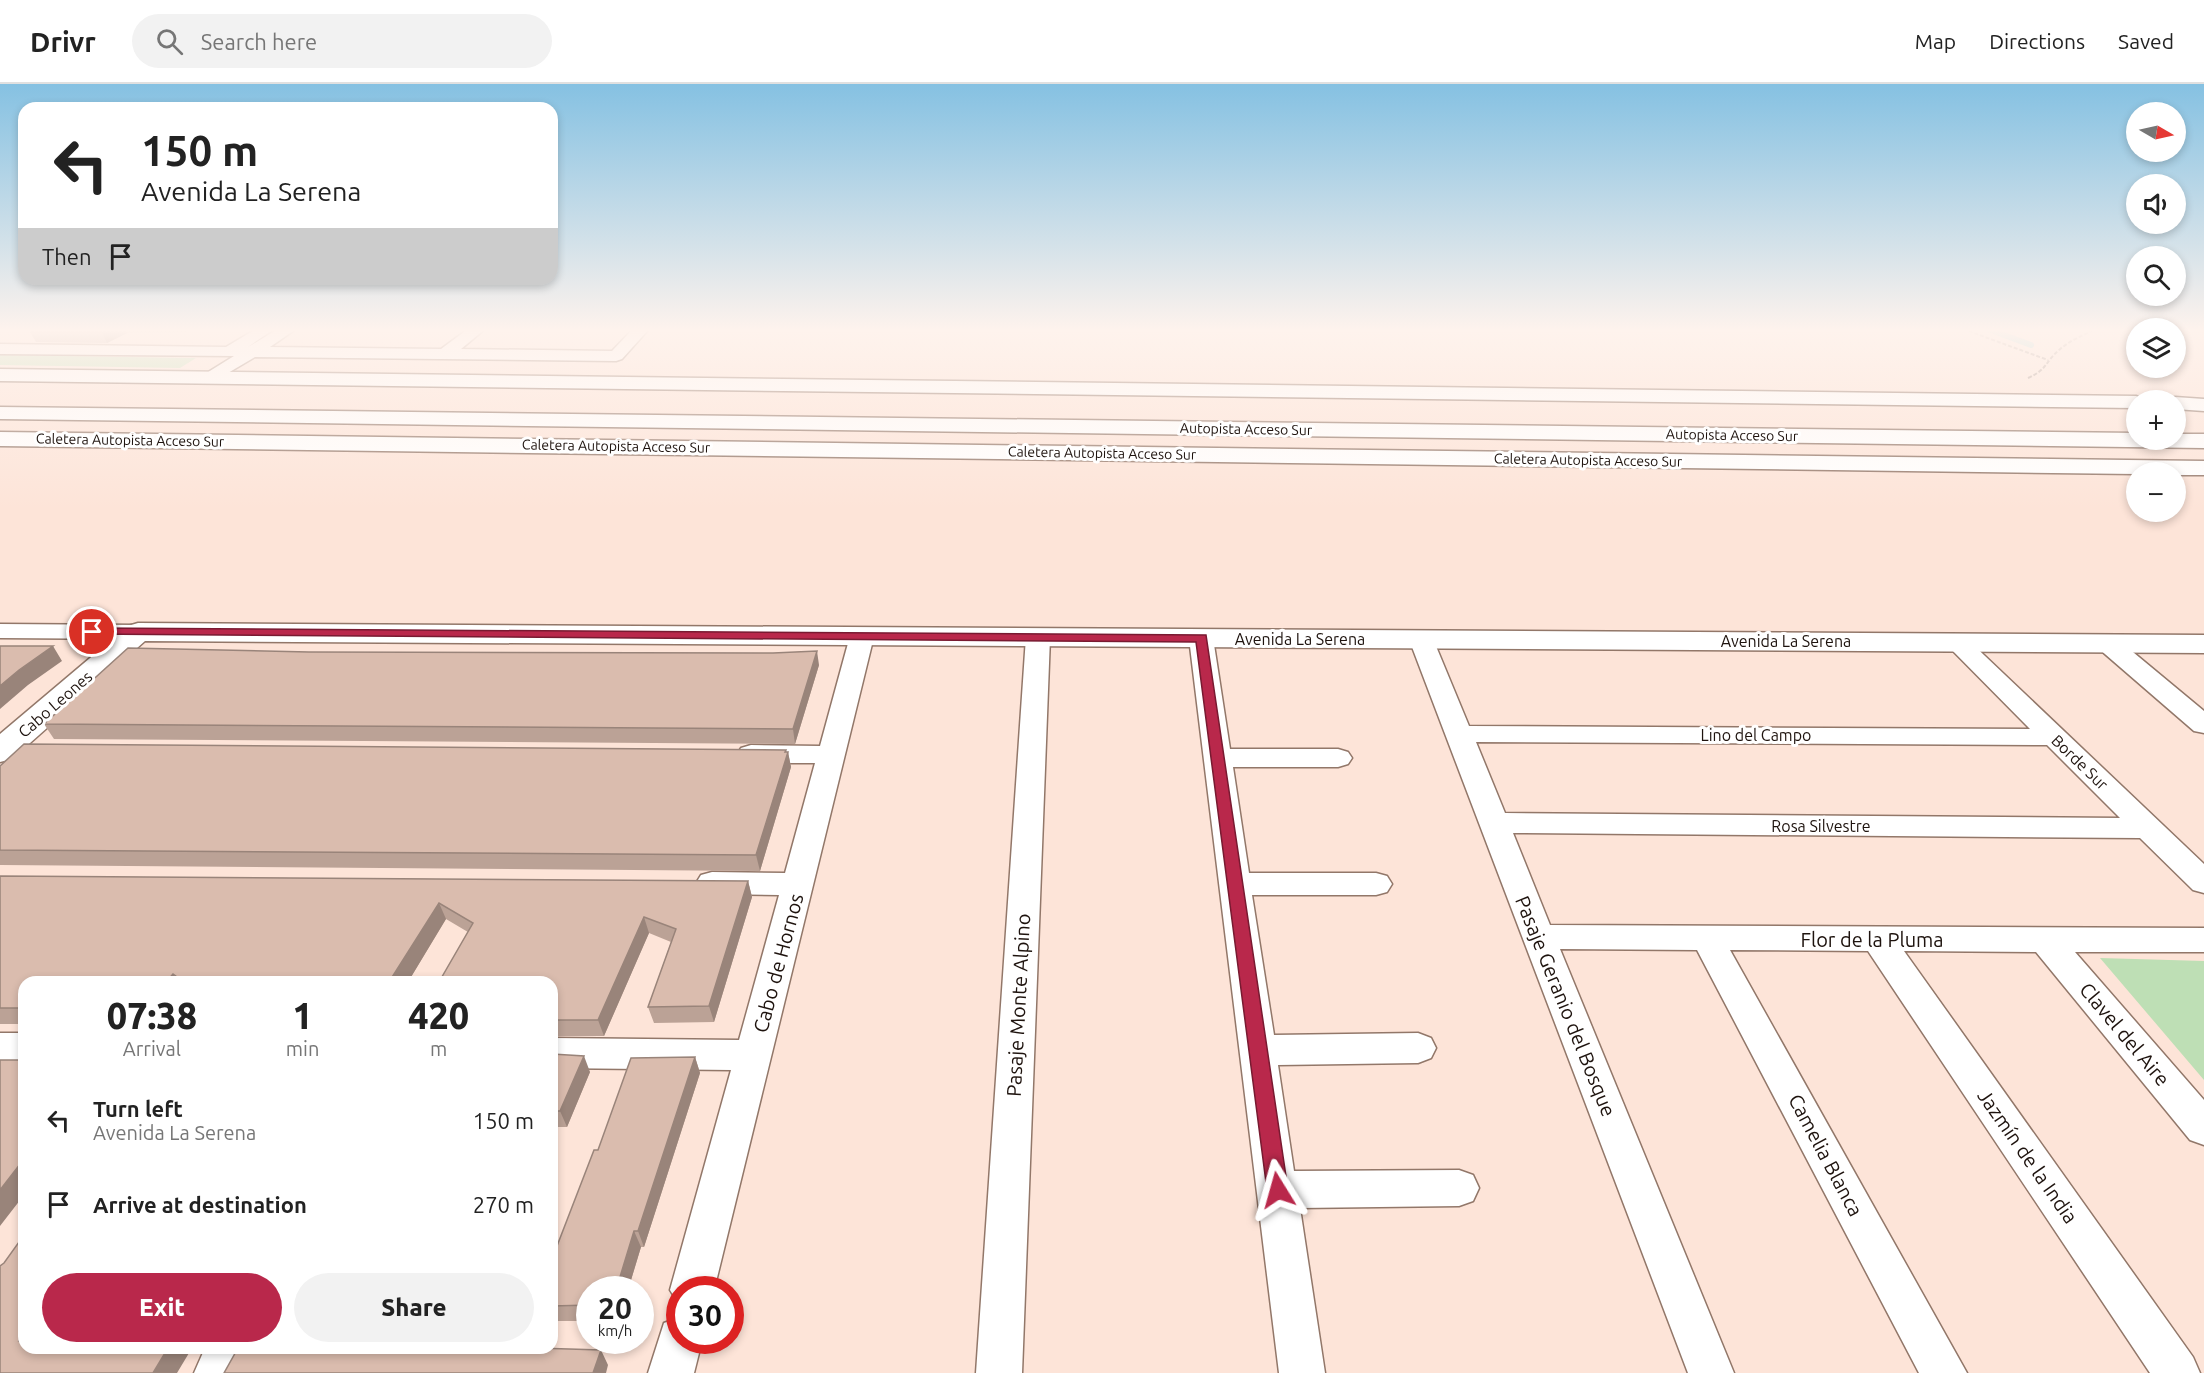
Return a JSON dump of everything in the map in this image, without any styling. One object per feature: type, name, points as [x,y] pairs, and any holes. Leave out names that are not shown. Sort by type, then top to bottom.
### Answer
[{"type":"main road","points":[[1106,389],[2126,402]]},
{"type":"main road","name":"Autopista Acceso Sur","points":[[0,398],[2126,424]]},
{"type":"main road","points":[[2186,404],[2204,405]]},
{"type":"main road","name":"Autopista Acceso Sur","points":[[0,413],[2204,441]]},
{"type":"main road","points":[[2186,424],[2204,425]]},
{"type":"main road","name":"Caletera Autopista Acceso Sur","points":[[0,439],[2204,468]]},
{"type":"main road","name":"Avenida La Serena","points":[[138,632],[2204,644]]},
{"type":"main road","name":"Cabo Leones","points":[[1,750],[138,632]]},
{"type":"street","name":"Avenida La Serena","points":[[0,631],[138,632]]},
{"type":"street","name":"Cabo de Hornos","points":[[696,1276],[862,636]]},
{"type":"street","name":"Pasaje Monte Alpino","points":[[999,1373],[1038,637]]},
{"type":"street","points":[[1201,638],[1302,1373]]},
{"type":"street","name":"Pasaje Geranio del Bosque","points":[[1421,639],[1711,1373]]},
{"type":"street","name":"Borde Sur","points":[[1956,642],[2204,882]]},
{"type":"street","points":[[2107,643],[2204,725]]},
{"type":"street","name":"Lino del Campo","points":[[1459,734],[2054,737]]},
{"type":"street","points":[[1,750],[39,751]]},
{"type":"street","points":[[731,754],[832,755]]},
{"type":"street","points":[[1217,758],[1338,758]]},
{"type":"street","name":"Rosa Silvestre","points":[[1494,823],[2148,828]]},
{"type":"street","points":[[684,883],[798,884]]},
{"type":"street","points":[[1235,884],[1376,884]]},
{"type":"street","name":"Flor de la Pluma","points":[[1539,937],[2204,940]]},
{"type":"street","name":"Camelia Blanca","points":[[1707,938],[1944,1373]]},
{"type":"street","name":"Jazmín de la India","points":[[1878,939],[2177,1373]]},
{"type":"street","name":"Clavel del Aire","points":[[2045,939],[2204,1128]]},
{"type":"street","points":[[0,1048],[18,1048]]},
{"type":"street","points":[[1258,1050],[1418,1048]]},
{"type":"street","points":[[558,1053],[754,1055]]},
{"type":"street","points":[[1278,1190],[1458,1188]]},
{"type":"street","points":[[217,1373],[227,1354]]},
{"type":"street","points":[[671,1373],[676,1354]]},
{"type":"green space","points":[[2100,958],[2204,961],[2204,1080]]},
{"type":"building","points":[[0,646],[53,646],[0,686]]},
{"type":"building","points":[[128,648],[309,652],[773,653],[817,651],[793,729],[44,724]]},
{"type":"building","points":[[24,744],[786,750],[785,752],[788,752],[756,855],[0,850],[0,766]]},
{"type":"building","points":[[0,876],[748,881],[709,1006],[648,1007],[676,929],[644,917],[598,1020],[558,1020],[558,976],[442,976],[473,923],[439,903],[393,976],[176,976],[173,974],[171,976],[18,976],[18,1008],[0,1008]]},
{"type":"building","points":[[558,1054],[584,1056],[560,1111],[558,1111]]},
{"type":"building","points":[[695,1057],[638,1231],[634,1231],[620,1276],[576,1276],[576,1305],[558,1306],[558,1243],[594,1150],[598,1150],[631,1058]]},
{"type":"building","points":[[0,1060],[18,1060],[18,1167],[0,1190]]},
{"type":"building","points":[[18,1243],[18,1354],[164,1354],[153,1373],[0,1373],[0,1266]]},
{"type":"building","points":[[558,1349],[576,1349],[576,1354],[600,1354],[593,1373],[224,1373],[235,1354],[558,1354]]},
{"type":"route","points":[[92,632],[1201,638],[1278,1190]]}]
